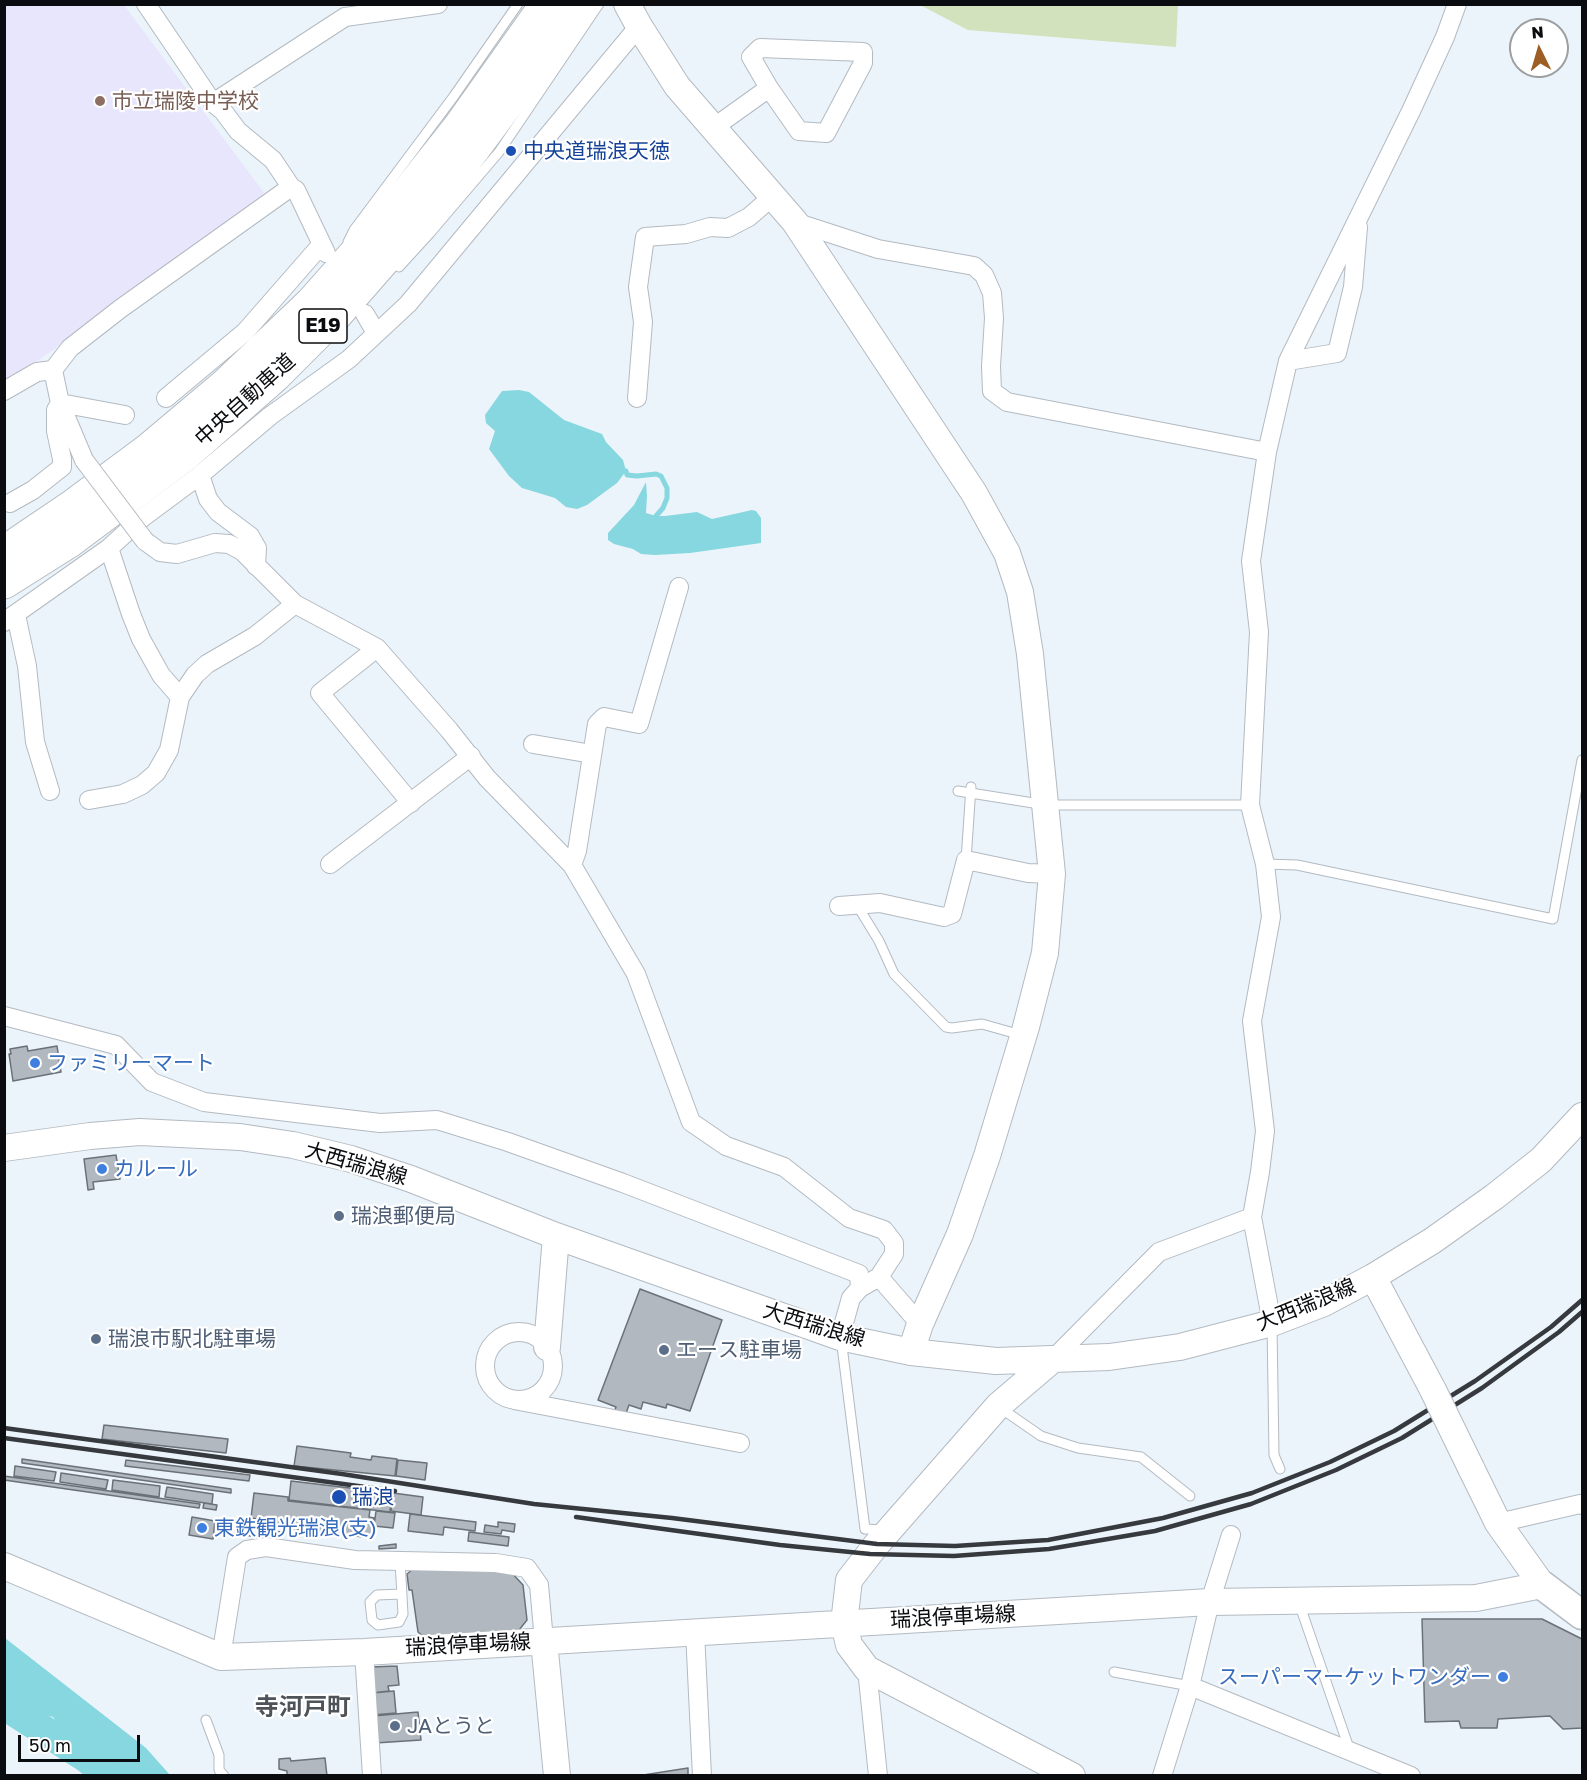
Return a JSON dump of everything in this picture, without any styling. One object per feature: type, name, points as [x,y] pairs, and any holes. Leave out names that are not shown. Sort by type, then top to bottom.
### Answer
[{"type":"highway","name":"中央自動車道","points":[[4,552],[72,507],[150,449],[225,386],[320,294],[390,215],[453,136],[547,4]]},
{"type":"highway","name":"中央自動車道","points":[[4,582],[69,541],[184,455],[275,375],[321,328],[434,202],[542,56],[576,4]]},
{"type":"main road","points":[[1542,1585],[1582,1615]]},
{"type":"street","points":[[146,4],[213,103],[223,111],[238,131],[273,160],[291,187],[296,190],[329,252],[245,332],[166,398]]},
{"type":"street","points":[[213,103],[345,17],[438,4]]},
{"type":"street","points":[[1272,1323],[1251,1217],[1265,1131],[1252,1021],[1271,917],[1265,864],[1250,805],[1258,632],[1251,561],[1267,452],[1288,361],[1416,100],[1445,37],[1457,4]]},
{"type":"street","points":[[50,790],[35,742],[27,666],[10,618],[109,548],[142,518],[200,475],[270,416],[349,359],[408,304],[633,15],[677,86],[795,222],[974,493],[1007,553],[1020,592],[1030,654],[1052,874],[1045,953],[987,1156],[960,1234],[920,1323],[911,1352]]},
{"type":"street","points":[[760,48],[863,52],[863,63],[826,133],[799,131],[769,88],[751,57],[760,48]]},
{"type":"street","points":[[714,128],[769,88]]},
{"type":"street","points":[[4,391],[38,372],[53,370],[70,348],[120,309],[291,187]]},
{"type":"street","points":[[637,398],[643,322],[638,287],[645,237],[686,234],[710,227],[729,228],[749,218],[772,197]]},
{"type":"street","points":[[1288,361],[1337,353],[1353,287],[1359,215]]},
{"type":"street","points":[[795,222],[878,249],[974,266],[984,275],[992,293],[994,318],[992,391],[1007,402],[1267,452]]},
{"type":"street","points":[[365,309],[376,333]]},
{"type":"street","points":[[53,370],[60,403],[84,460],[145,541],[160,552],[177,554],[215,543],[229,544],[242,551],[295,604],[377,648],[471,756],[487,778],[572,866],[636,974],[691,1122],[726,1146],[784,1167],[849,1218],[884,1230],[894,1243],[894,1254],[879,1277],[860,1288],[851,1298],[840,1337]]},
{"type":"street","points":[[60,403],[125,415]]},
{"type":"street","points":[[10,503],[33,490],[62,467],[56,431],[56,410],[60,403]]},
{"type":"street","points":[[200,475],[208,500],[218,512],[250,536],[257,548],[256,566]]},
{"type":"street","points":[[109,548],[141,639],[160,675],[180,697]]},
{"type":"street","points":[[572,866],[577,851],[597,724],[604,717],[639,724],[679,587]]},
{"type":"street","points":[[89,800],[123,794],[142,785],[156,773],[169,750],[180,697],[195,675],[207,664],[255,636],[295,604]]},
{"type":"street","points":[[377,648],[320,693],[411,803]]},
{"type":"street","points":[[533,744],[592,754]]},
{"type":"street","points":[[330,864],[471,756]]},
{"type":"street","points":[[848,905],[880,903],[944,917],[952,914],[966,860],[1028,873],[1052,874]]},
{"type":"street","points":[[4,1016],[116,1045],[152,1082],[204,1102],[380,1123],[437,1120],[508,1142],[623,1183],[859,1274],[860,1288]]},
{"type":"street","points":[[293,1145],[294,1112]]},
{"type":"street","name":"大西瑞浪線","points":[[4,1148],[90,1136],[140,1132],[240,1137],[293,1145],[351,1159],[411,1179],[556,1236],[840,1337],[911,1352],[996,1361],[1145,1353],[1180,1347],[1272,1323],[1324,1303],[1373,1277],[1432,1241],[1494,1197],[1541,1160],[1582,1116]]},
{"type":"street","points":[[1072,1776],[867,1669],[849,1645],[844,1623],[849,1580],[998,1406],[1053,1359],[1159,1252],[1251,1217]]},
{"type":"street","points":[[547,1347],[556,1236]]},
{"type":"street","points":[[879,1277],[920,1323]]},
{"type":"street","points":[[1373,1277],[1433,1390],[1498,1523],[1542,1585]]},
{"type":"street","points":[[514,1400],[536,1395],[550,1379],[553,1368],[552,1357],[547,1347],[529,1333],[507,1334],[496,1339],[489,1348],[484,1370],[488,1381],[504,1396],[514,1400],[740,1443]]},
{"type":"street","points":[[1498,1523],[1582,1505]]},
{"type":"street","points":[[1162,1776],[1190,1686],[1210,1602],[1231,1534]]},
{"type":"street","points":[[4,1566],[222,1658],[237,1557],[247,1550],[266,1547],[356,1560],[496,1563],[527,1568],[539,1585],[556,1776]]},
{"type":"street","name":"瑞浪停車場線","points":[[222,1658],[364,1652],[1210,1602],[1476,1598],[1542,1585]]},
{"type":"street","points":[[694,1632],[702,1776]]},
{"type":"street","points":[[364,1652],[372,1776]]},
{"type":"street","points":[[867,1669],[878,1776]]},
{"type":"street","points":[[1190,1686],[1412,1776]]},
{"type":"lane","points":[[345,248],[354,230],[454,96],[518,4]]},
{"type":"lane","points":[[389,277],[499,152],[598,4]]},
{"type":"lane","points":[[320,294],[329,252]]},
{"type":"lane","points":[[321,328],[365,309]]},
{"type":"lane","points":[[1265,864],[1298,865],[1553,919],[1582,760]]},
{"type":"lane","points":[[958,791],[971,791],[1046,805],[1250,805]]},
{"type":"lane","points":[[966,860],[971,791]]},
{"type":"lane","points":[[848,905],[879,942],[894,974],[946,1027],[982,1024],[1023,1036]]},
{"type":"lane","points":[[1272,1323],[1274,1455],[1280,1468]]},
{"type":"lane","points":[[840,1337],[865,1529],[890,1530]]},
{"type":"lane","points":[[998,1406],[1041,1436],[1078,1448],[1141,1457],[1190,1496]]},
{"type":"lane","points":[[400,1561],[402,1594]]},
{"type":"lane","points":[[1298,1601],[1350,1751]]},
{"type":"lane","points":[[1114,1672],[1190,1686]]},
{"type":"lane","points":[[206,1720],[219,1755],[219,1770],[224,1776]]},
{"type":"shaded area","name":"市立瑞陵中学校","points":[[5,5],[124,5],[268,198],[5,384]]},
{"type":"green space","points":[[920,5],[1178,5],[1176,47],[968,30]]},
{"type":"water","points":[[502,391],[529,392],[564,420],[602,434],[606,442],[623,460],[626,471],[617,483],[587,505],[577,509],[566,507],[555,498],[522,488],[509,476],[489,449],[495,431],[486,423],[485,415]]},
{"type":"water","points":[[646,482],[646,513],[665,516],[697,512],[712,519],[756,511],[761,518],[761,543],[690,553],[655,555],[641,554],[633,549],[614,544],[608,540],[608,533],[634,505]]},
{"type":"water","points":[[5,1638],[146,1748],[170,1775],[92,1775],[53,1717],[5,1703]]},
{"type":"building","name":"ファミリーマート","points":[[27,1046],[28,1051],[57,1046],[61,1072],[13,1081],[10,1049]]},
{"type":"building","name":"カルール","points":[[116,1155],[120,1179],[93,1182],[94,1189],[88,1190],[84,1159]]},
{"type":"building","name":"エース駐車場","points":[[640,1289],[722,1320],[690,1411],[667,1404],[666,1408],[643,1402],[641,1409],[629,1405],[625,1416],[614,1413],[616,1407],[598,1400]]},
{"type":"building","points":[[104,1425],[228,1439],[226,1453],[102,1439]]},
{"type":"building","points":[[297,1446],[351,1453],[350,1457],[371,1460],[372,1456],[397,1459],[395,1476],[294,1466]]},
{"type":"building","points":[[22,1459],[231,1489],[231,1493],[22,1463]]},
{"type":"building","points":[[126,1460],[250,1475],[249,1481],[125,1466]]},
{"type":"building","points":[[398,1460],[427,1463],[425,1480],[396,1476]]},
{"type":"building","points":[[15,1466],[56,1472],[54,1481],[14,1476]]},
{"type":"building","points":[[61,1473],[108,1480],[106,1489],[60,1482]]},
{"type":"building","points":[[4,1476],[200,1504],[199,1508],[4,1480]]},
{"type":"building","points":[[113,1480],[160,1486],[159,1497],[112,1490]]},
{"type":"building","points":[[291,1481],[392,1493],[390,1512],[289,1500]]},
{"type":"building","points":[[167,1487],[213,1494],[212,1504],[165,1497]]},
{"type":"building","points":[[254,1493],[288,1497],[288,1501],[370,1510],[369,1517],[374,1518],[372,1538],[263,1525],[264,1520],[251,1518]]},
{"type":"building","points":[[393,1493],[423,1497],[421,1515],[391,1511]]},
{"type":"building","points":[[204,1503],[217,1505],[216,1510],[203,1508]]},
{"type":"building","points":[[376,1511],[395,1513],[393,1528],[374,1526]]},
{"type":"building","points":[[410,1514],[476,1522],[475,1531],[444,1527],[443,1535],[408,1531]]},
{"type":"building","name":"東鉄観光瑞浪(支)","points":[[192,1517],[215,1521],[213,1539],[189,1535]]},
{"type":"building","points":[[498,1522],[515,1524],[514,1532],[502,1530],[501,1534],[484,1532],[485,1525],[498,1527]]},
{"type":"building","points":[[240,1529],[252,1531],[251,1536],[239,1534]]},
{"type":"building","points":[[271,1531],[282,1532],[281,1537],[270,1536]]},
{"type":"building","points":[[469,1532],[509,1537],[508,1546],[468,1541]]},
{"type":"building","points":[[396,1544],[396,1548],[379,1549],[379,1546]]},
{"type":"building","points":[[464,1568],[510,1571],[523,1585],[527,1620],[515,1635],[426,1639],[418,1632],[412,1590],[409,1590],[407,1574],[413,1569],[465,1571]]},
{"type":"building","name":"スーパーマーケットワンダー","points":[[1422,1619],[1542,1619],[1582,1639],[1582,1728],[1563,1729],[1550,1716],[1498,1719],[1497,1728],[1461,1728],[1459,1721],[1425,1722]]},
{"type":"building","points":[[397,1666],[399,1685],[388,1686],[389,1691],[372,1693],[370,1667]]},
{"type":"building","points":[[394,1691],[396,1713],[373,1715],[372,1693]]},
{"type":"building","points":[[418,1712],[421,1740],[375,1743],[373,1716]]},
{"type":"building","points":[[290,1758],[291,1761],[325,1758],[327,1776],[287,1776],[287,1771],[279,1769],[279,1759]]},
{"type":"building","points":[[688,1768],[688,1776],[637,1776]]},
{"type":"waterway","points":[[626,471],[627,475],[656,474],[661,476],[667,488],[667,498],[663,508],[656,516]]},
{"type":"waterway","points":[[4,1705],[87,1758],[108,1776]]},
{"type":"railway","points":[[4,1428],[342,1474],[534,1504],[672,1518],[877,1544],[955,1546],[1048,1540],[1163,1518],[1252,1493],[1330,1462],[1394,1431],[1475,1381],[1551,1327],[1582,1300]]},
{"type":"railway","points":[[576,1517],[780,1545],[870,1554],[954,1556],[1049,1549],[1155,1531],[1251,1504],[1336,1470],[1402,1438],[1482,1388],[1559,1332],[1582,1312]]},
{"type":"railway","points":[[4,1438],[395,1491]]},
{"type":"place","name":"市立瑞陵中学校","points":[[100,101]]},
{"type":"place","name":"中央道瑞浪天徳","points":[[511,151]]},
{"type":"place","name":"ファミリーマート","points":[[35,1063]]},
{"type":"place","name":"カルール","points":[[102,1169]]},
{"type":"place","name":"瑞浪郵便局","points":[[339,1216]]},
{"type":"place","name":"瑞浪市駅北駐車場","points":[[96,1339]]},
{"type":"place","name":"エース駐車場","points":[[664,1350]]},
{"type":"place","name":"瑞浪","points":[[339,1497]]},
{"type":"place","name":"東鉄観光瑞浪(支)","points":[[202,1528]]},
{"type":"place","name":"スーパーマーケットワンダー","points":[[1503,1677]]},
{"type":"place","name":"JAとうと","points":[[395,1726]]},
{"type":"district","name":"寺河戸町","points":[[303,1707]]}]
